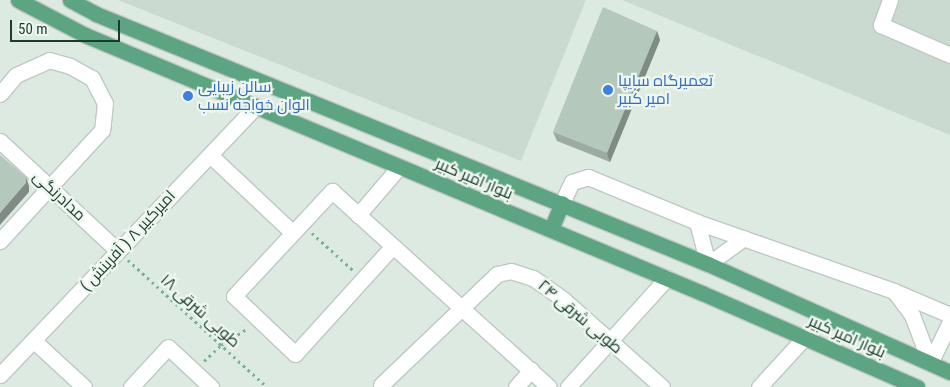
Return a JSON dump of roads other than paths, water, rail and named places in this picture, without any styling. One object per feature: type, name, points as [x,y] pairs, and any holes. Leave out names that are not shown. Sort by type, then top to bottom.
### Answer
[{"type":"main road","name":"بلوار امیر کبیر","points":[[18,0],[85,35],[666,278],[917,387]]},
{"type":"main road","name":"بلوار امیر کبیر","points":[[70,0],[96,14],[708,264],[950,372]]},
{"type":"main road","points":[[550,230],[562,203]]},
{"type":"street","points":[[890,0],[881,25],[950,55]]},
{"type":"street","points":[[0,94],[16,75],[49,60],[70,66],[92,78],[105,103],[102,130],[0,241]]},
{"type":"street","name":"امیرکبیر ۸ ( آفرینش )","points":[[0,375],[255,107]]},
{"type":"street","name":"مدادرنگی","points":[[0,141],[118,251]]},
{"type":"street","points":[[210,155],[297,227]]},
{"type":"street","points":[[358,215],[400,167]]},
{"type":"street","points":[[562,203],[572,182],[588,177],[697,222],[894,291],[950,315]]},
{"type":"street","points":[[392,247],[294,354],[234,296],[332,191],[549,387]]},
{"type":"street","points":[[697,222],[708,264],[744,238]]},
{"type":"street","name":"طوبی شرقی ۲۴","points":[[381,385],[460,306],[497,274],[511,272],[540,284],[610,341],[662,387]]},
{"type":"street","points":[[568,387],[666,278]]},
{"type":"street","points":[[894,291],[912,315],[930,363]]},
{"type":"street","points":[[930,363],[950,322]]},
{"type":"street","points":[[759,387],[804,337]]},
{"type":"street","points":[[34,341],[84,387]]},
{"type":"street","points":[[131,387],[168,347],[211,387]]},
{"type":"street","points":[[516,387],[531,370]]},
{"type":"place","name":"تعمیرگاه سایپا امیر کبیر","points":[[608,90]]},
{"type":"place","name":"سالن زیبایی الوان خواجه نسب","points":[[188,96]]}]
